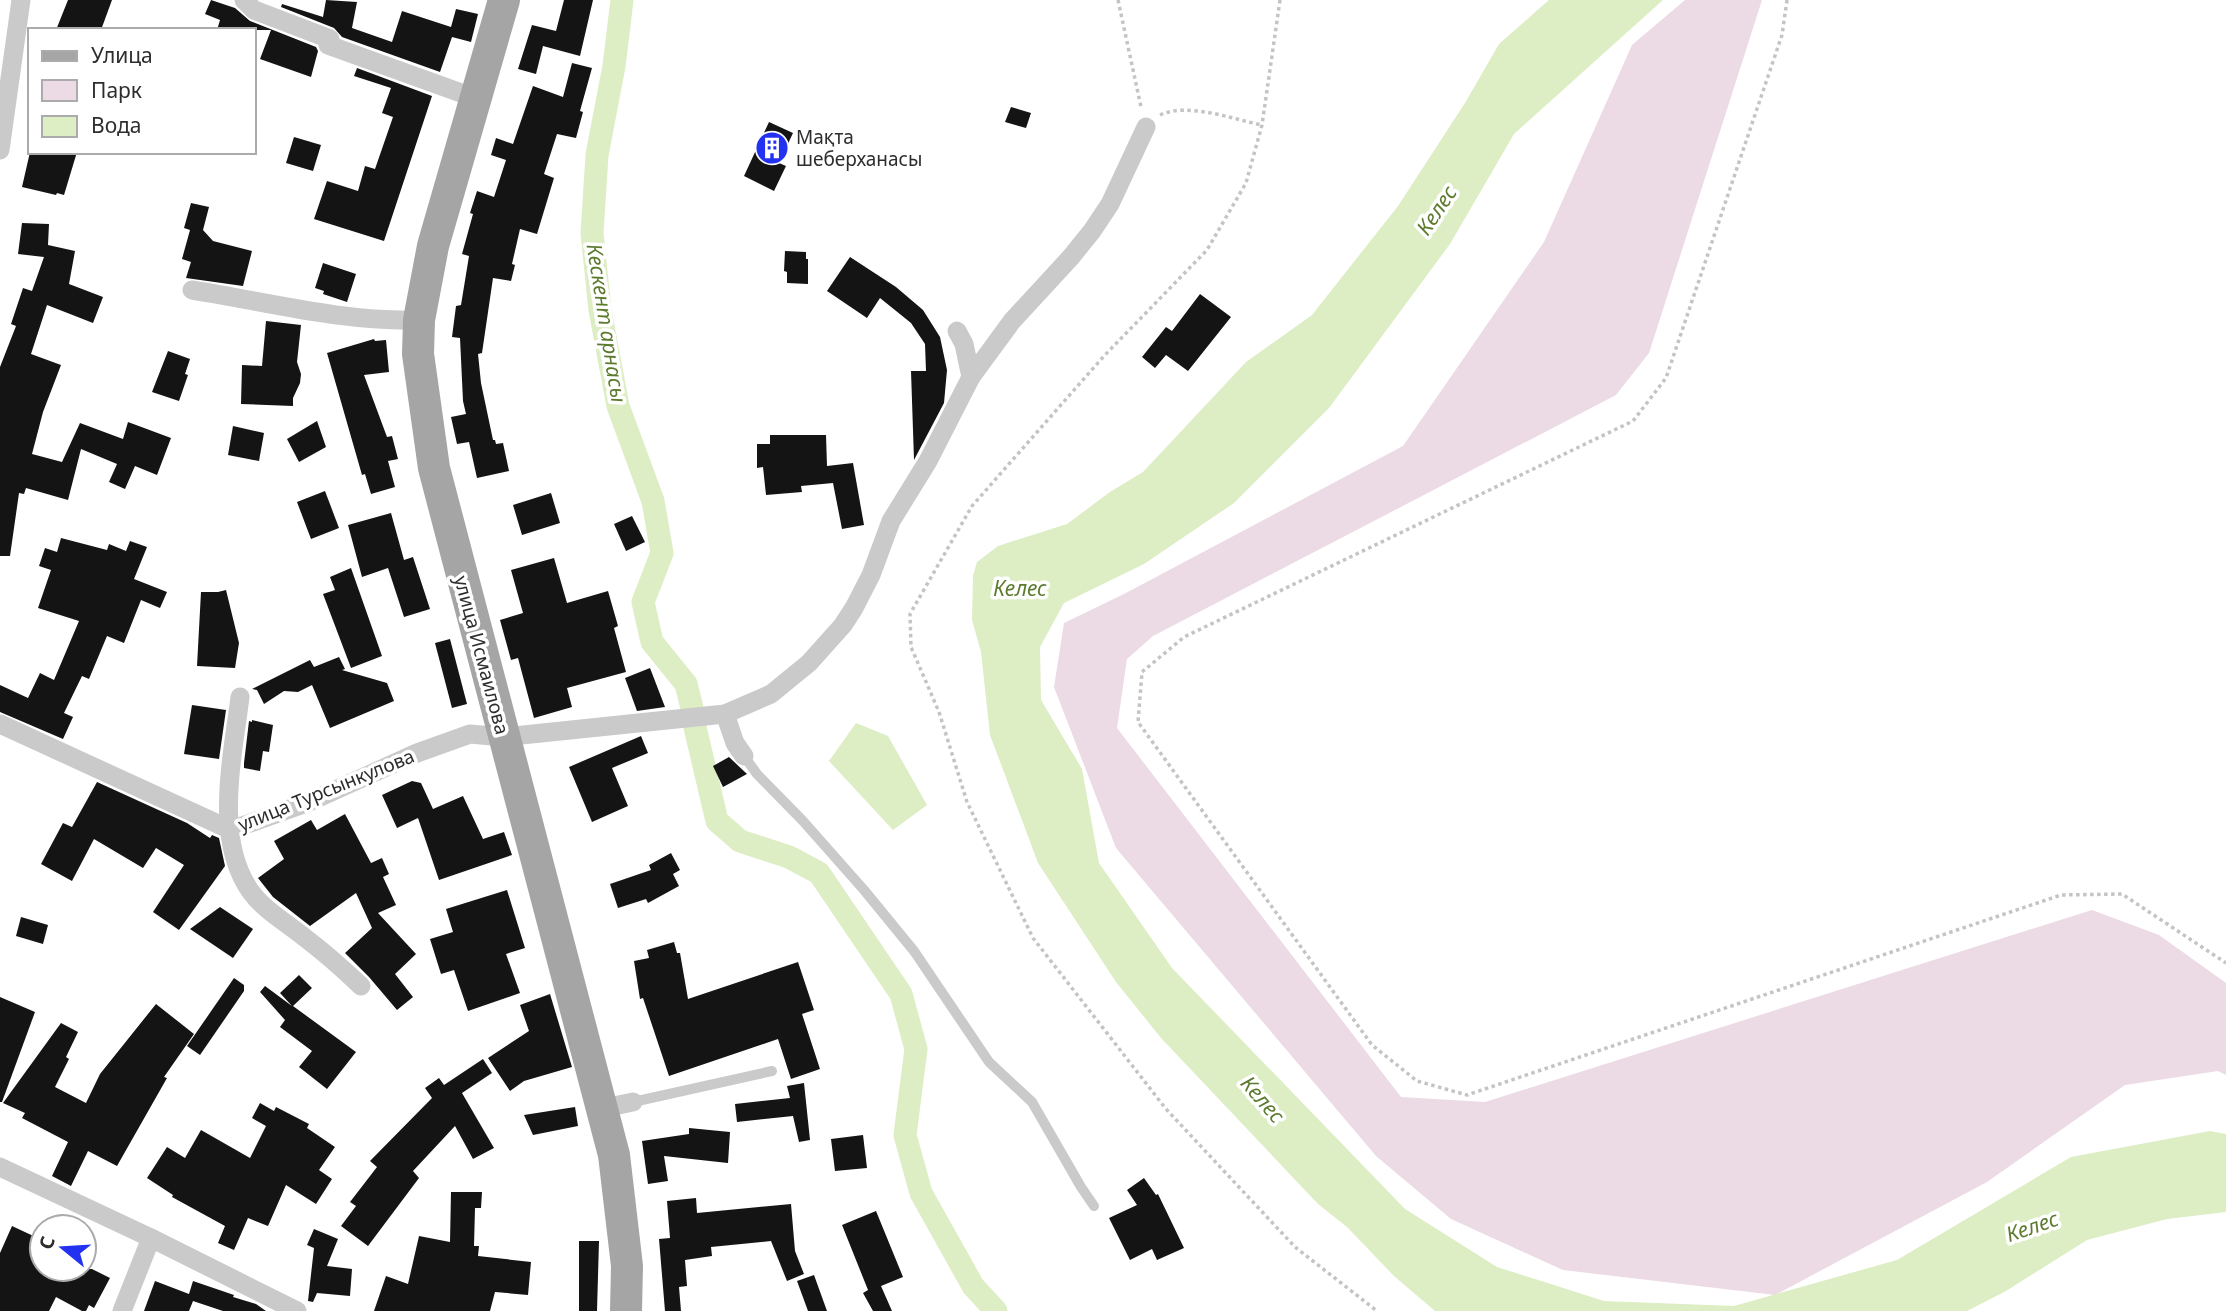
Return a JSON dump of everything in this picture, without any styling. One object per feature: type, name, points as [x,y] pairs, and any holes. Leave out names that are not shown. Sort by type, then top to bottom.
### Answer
[{"type":"main road","name":"улица Исмаилова","points":[[504,0],[433,246],[419,320],[418,354],[434,468],[503,737],[618,1105],[614,1155],[627,1266],[626,1311]]},
{"type":"street","points":[[0,150],[21,0]]},
{"type":"street","points":[[244,0],[254,10],[330,38],[328,44],[475,98]]},
{"type":"street","name":"улица Турсынкулова","points":[[0,724],[230,830],[309,802],[417,752],[470,734],[503,737],[725,715],[771,694],[809,663],[843,625],[871,575],[891,521],[928,461],[971,377],[1012,321],[1092,231],[1110,204],[1146,127]]},
{"type":"street","points":[[192,290],[337,317],[378,321],[419,320]]},
{"type":"street","points":[[957,331],[964,344],[971,377]]},
{"type":"street","points":[[240,697],[228,803],[234,854],[241,874],[252,893],[361,986]]},
{"type":"street","points":[[725,715],[735,743],[744,756]]},
{"type":"street","points":[[0,1167],[297,1311]]},
{"type":"street","points":[[122,1311],[151,1238]]},
{"type":"lane","points":[[744,756],[757,774],[864,890],[914,951],[989,1062],[1032,1102],[1094,1206]]},
{"type":"lane","points":[[618,1105],[772,1071]]},
{"type":"path","points":[[1118,0],[1146,127],[1171,110],[1187,109],[1262,125]]},
{"type":"path","points":[[1280,0],[1262,125],[1245,183],[1207,250],[1104,356],[972,506],[910,614],[911,647],[939,712],[967,802],[1032,937],[1166,1109],[1295,1247],[1377,1311]]},
{"type":"path","points":[[1787,0],[1782,35],[1666,378],[1633,421],[1184,637],[1142,672],[1138,722],[1372,1045],[1418,1081],[1467,1095],[2061,895],[2122,894],[2226,963]]},
{"type":"green space","points":[[1685,0],[1762,0],[1649,353],[1616,395],[1153,636],[1127,659],[1117,728],[1401,1097],[1485,1102],[2092,910],[2159,935],[2226,983],[2226,1075],[2218,1071],[2125,1085],[1987,1182],[1775,1295],[1563,1270],[1451,1219],[1376,1156],[1116,848],[1054,687],[1064,623],[1403,446],[1544,242],[1632,45]]},
{"type":"water","name":"Келес","points":[[1549,0],[1663,0],[1514,134],[1450,244],[1329,408],[1234,503],[1144,564],[1064,603],[1040,647],[1041,700],[1082,769],[1099,863],[1172,968],[1405,1209],[1497,1267],[1604,1301],[1734,1306],[1897,1260],[2071,1157],[2210,1131],[2226,1134],[2226,1212],[2167,1219],[2087,1240],[2006,1291],[1967,1311],[1435,1311],[1394,1276],[1347,1227],[1318,1204],[1161,1038],[1116,982],[1038,863],[990,735],[981,652],[972,620],[973,576],[977,562],[998,546],[1067,524],[1110,492],[1143,472],[1246,362],[1312,315],[1398,206],[1465,103],[1499,44]]},
{"type":"water","points":[[856,723],[888,736],[927,805],[893,830],[829,761]]},
{"type":"building","points":[[68,0],[112,0],[102,28],[57,28]]},
{"type":"building","points":[[211,0],[235,8],[250,21],[316,47],[318,51],[311,77],[260,59],[271,30],[218,28],[220,20],[205,14]]},
{"type":"building","points":[[326,0],[357,2],[352,28],[392,42],[402,11],[451,27],[456,9],[478,14],[471,42],[452,37],[440,72],[342,37],[334,28],[281,7],[282,4],[323,17]]},
{"type":"building","points":[[564,0],[593,0],[580,56],[543,46],[536,74],[518,69],[532,25],[556,31]]},
{"type":"building","points":[[572,63],[592,68],[580,111],[583,112],[576,138],[557,134],[544,174],[554,178],[537,234],[520,229],[511,281],[493,278],[482,353],[478,354],[493,440],[496,444],[503,443],[509,471],[477,478],[469,442],[457,444],[451,417],[466,414],[460,338],[452,337],[456,306],[461,305],[469,256],[462,254],[473,214],[470,213],[477,191],[494,197],[506,160],[491,155],[496,138],[513,144],[533,86],[563,97]]},
{"type":"building","points":[[357,68],[432,96],[384,241],[314,219],[327,181],[358,191],[365,166],[375,169],[393,117],[382,113],[391,88],[354,76]]},
{"type":"building","points":[[1011,107],[1031,113],[1026,128],[1005,122]]},
{"type":"building","name":"Мақта шеберханасы","points":[[769,122],[793,133],[779,163],[786,166],[774,191],[744,176]]},
{"type":"building","points":[[294,137],[321,145],[313,171],[286,163]]},
{"type":"building","points":[[30,154],[76,154],[64,195],[22,187]]},
{"type":"building","points":[[191,203],[209,207],[203,230],[213,241],[252,251],[243,286],[186,278],[191,262],[182,259],[190,230],[184,228]]},
{"type":"building","points":[[22,223],[49,224],[48,245],[75,251],[69,284],[103,297],[93,323],[47,305],[31,354],[61,365],[43,412],[32,454],[62,462],[80,423],[123,439],[128,422],[171,438],[157,475],[135,466],[125,489],[109,482],[117,464],[81,449],[68,500],[26,488],[24,494],[19,493],[10,556],[0,556],[0,367],[16,326],[11,324],[23,288],[32,291],[44,257],[18,254]]},
{"type":"building","points":[[785,251],[806,252],[808,284],[787,283],[787,272],[784,271]]},
{"type":"building","points":[[850,257],[896,287],[923,310],[940,337],[947,370],[944,403],[914,460],[911,371],[926,371],[925,344],[911,323],[880,298],[867,318],[827,291]]},
{"type":"building","points":[[323,263],[356,274],[347,302],[323,294],[324,291],[315,288]]},
{"type":"building","points":[[1200,294],[1231,317],[1188,371],[1166,355],[1155,368],[1142,357],[1166,327],[1172,331]]},
{"type":"building","points":[[266,321],[301,325],[297,362],[301,374],[293,406],[241,404],[242,365],[262,366]]},
{"type":"building","points":[[374,339],[386,340],[389,372],[364,375],[387,437],[392,436],[398,459],[388,461],[395,487],[371,494],[365,474],[362,475],[327,353]]},
{"type":"building","points":[[168,351],[190,359],[185,374],[188,375],[179,401],[152,392]]},
{"type":"building","points":[[317,421],[326,447],[299,462],[287,439]]},
{"type":"building","points":[[233,426],[264,433],[259,461],[228,455]]},
{"type":"building","points":[[770,435],[826,435],[827,466],[853,463],[864,525],[842,529],[833,483],[801,486],[802,492],[766,495],[763,467],[757,468],[757,444],[770,444]]},
{"type":"building","points":[[325,491],[339,528],[311,539],[297,502]]},
{"type":"building","points":[[551,493],[560,523],[522,535],[513,505]]},
{"type":"building","points":[[391,513],[404,560],[413,557],[430,609],[404,617],[388,568],[362,577],[348,525]]},
{"type":"building","points":[[632,516],[645,542],[626,551],[614,524]]},
{"type":"building","points":[[61,538],[107,550],[109,544],[126,551],[130,541],[147,547],[134,579],[167,592],[160,608],[141,600],[124,643],[107,636],[89,679],[82,676],[64,713],[73,717],[63,739],[0,712],[0,685],[28,698],[40,673],[54,680],[79,621],[38,608],[51,570],[39,566],[45,548],[57,552]]},
{"type":"building","points":[[554,558],[567,603],[608,591],[618,626],[614,628],[626,672],[567,688],[572,707],[534,718],[518,658],[511,660],[500,620],[523,613],[511,570]]},
{"type":"building","points":[[351,568],[382,656],[351,668],[323,594],[335,590],[330,577]]},
{"type":"building","points":[[226,590],[239,643],[235,668],[197,666],[201,592]]},
{"type":"building","points":[[450,639],[467,704],[452,708],[435,643]]},
{"type":"building","points":[[339,657],[345,669],[342,670],[387,683],[394,701],[330,728],[312,685],[298,692],[284,691],[264,704],[257,690],[252,689],[310,660],[314,667]]},
{"type":"building","points":[[650,668],[665,707],[637,711],[625,678]]},
{"type":"building","points":[[192,705],[226,710],[219,759],[184,754]]},
{"type":"building","points":[[249,721],[273,725],[269,752],[263,751],[260,771],[244,768]]},
{"type":"building","points":[[641,736],[648,753],[612,768],[628,806],[592,822],[569,767]]},
{"type":"building","points":[[729,757],[747,774],[723,787],[713,766]]},
{"type":"building","points":[[412,781],[421,783],[433,809],[463,796],[483,839],[504,832],[512,855],[439,880],[418,818],[397,828],[382,795]]},
{"type":"building","points":[[97,782],[187,823],[210,838],[212,835],[219,838],[225,866],[179,930],[153,912],[184,865],[156,848],[143,868],[94,839],[72,881],[41,864],[63,823],[72,827]]},
{"type":"building","points":[[345,814],[371,863],[382,858],[389,874],[383,877],[396,905],[378,913],[416,954],[395,974],[413,997],[397,1010],[345,953],[372,928],[356,893],[310,926],[273,897],[258,878],[284,859],[274,841],[311,820],[317,830]]},
{"type":"building","points":[[671,853],[680,870],[673,874],[679,886],[648,903],[646,899],[618,908],[610,884],[651,870],[649,865]]},
{"type":"building","points":[[507,890],[525,948],[506,954],[520,993],[468,1011],[454,970],[441,974],[430,939],[453,932],[446,909]]},
{"type":"building","points":[[220,907],[253,929],[233,958],[190,929]]},
{"type":"building","points":[[21,917],[48,925],[43,944],[16,936]]},
{"type":"building","points":[[674,942],[677,953],[680,953],[688,999],[798,962],[814,1010],[802,1014],[820,1069],[791,1079],[778,1039],[669,1076],[643,998],[640,999],[634,961],[649,958],[647,950]]},
{"type":"building","points":[[299,975],[312,988],[293,1006],[356,1052],[327,1089],[299,1067],[312,1051],[280,1027],[285,1020],[260,992],[265,986],[292,1006],[280,993]]},
{"type":"building","points":[[234,978],[244,985],[244,991],[200,1055],[187,1046]]},
{"type":"building","points":[[550,994],[572,1067],[524,1081],[510,1091],[488,1058],[529,1031],[520,1005]]},
{"type":"building","points":[[0,997],[35,1012],[2,1102],[0,1102]]},
{"type":"building","points":[[156,1004],[194,1034],[164,1077],[167,1078],[117,1166],[88,1151],[71,1186],[52,1176],[68,1142],[22,1118],[25,1113],[3,1103],[61,1023],[78,1032],[66,1057],[69,1059],[55,1087],[86,1103],[100,1074]]},
{"type":"building","points":[[483,1059],[492,1073],[462,1093],[494,1148],[473,1159],[455,1126],[413,1171],[419,1178],[368,1246],[341,1226],[356,1206],[350,1202],[377,1167],[370,1161],[432,1098],[425,1088],[439,1078],[444,1085]]},
{"type":"building","points":[[804,1083],[810,1140],[799,1142],[793,1116],[737,1122],[735,1104],[790,1098],[787,1086]]},
{"type":"building","points":[[260,1103],[274,1111],[276,1107],[309,1124],[307,1128],[335,1147],[319,1170],[332,1179],[316,1204],[286,1185],[268,1226],[248,1218],[234,1250],[218,1243],[225,1226],[172,1197],[173,1195],[147,1178],[167,1147],[185,1158],[201,1130],[250,1158],[266,1126],[252,1118]]},
{"type":"building","points":[[575,1107],[578,1126],[533,1135],[524,1115]]},
{"type":"building","points":[[689,1128],[730,1132],[728,1163],[664,1156],[668,1181],[648,1184],[642,1141],[689,1134]]},
{"type":"building","points":[[863,1135],[867,1168],[835,1171],[831,1139]]},
{"type":"building","points":[[1144,1178],[1156,1195],[1158,1194],[1184,1248],[1157,1260],[1152,1249],[1130,1260],[1109,1218],[1137,1205],[1127,1190]]},
{"type":"building","points":[[451,1192],[482,1192],[481,1208],[475,1208],[474,1246],[479,1246],[478,1256],[531,1262],[528,1295],[495,1292],[490,1311],[374,1311],[386,1276],[408,1284],[419,1236],[450,1242]]},
{"type":"building","points":[[696,1198],[697,1213],[791,1204],[795,1251],[804,1274],[787,1281],[771,1241],[711,1247],[712,1256],[685,1260],[687,1286],[679,1287],[681,1311],[665,1311],[659,1239],[670,1238],[667,1201]]},
{"type":"building","points":[[876,1211],[903,1277],[881,1286],[892,1311],[873,1311],[863,1293],[868,1290],[842,1225]]},
{"type":"building","points":[[12,1226],[28,1233],[28,1283],[98,1283],[98,1272],[110,1278],[94,1308],[89,1305],[86,1311],[56,1297],[49,1311],[0,1311],[0,1253]]},
{"type":"building","points":[[314,1229],[338,1239],[327,1266],[352,1269],[350,1296],[317,1293],[313,1302],[308,1301],[314,1248],[307,1245]]},
{"type":"building","points":[[579,1241],[599,1241],[597,1311],[579,1311]]},
{"type":"building","points":[[814,1275],[827,1311],[808,1311],[797,1281]]},
{"type":"building","points":[[155,1281],[189,1294],[193,1281],[256,1304],[266,1311],[223,1311],[193,1301],[189,1311],[144,1311]]},
{"type":"waterway","name":"Кескент арнасы","points":[[622,0],[614,66],[597,155],[592,233],[600,310],[618,406],[653,501],[662,553],[643,602],[652,642],[686,684],[692,708]]},
{"type":"waterway","name":"Кескент арнасы","points":[[694,723],[717,821],[740,841],[789,857],[819,873],[901,994],[916,1049],[905,1135],[921,1193],[973,1286],[996,1311]]},
{"type":"place","name":"Мақта шеберханасы","points":[[772,148]]}]
